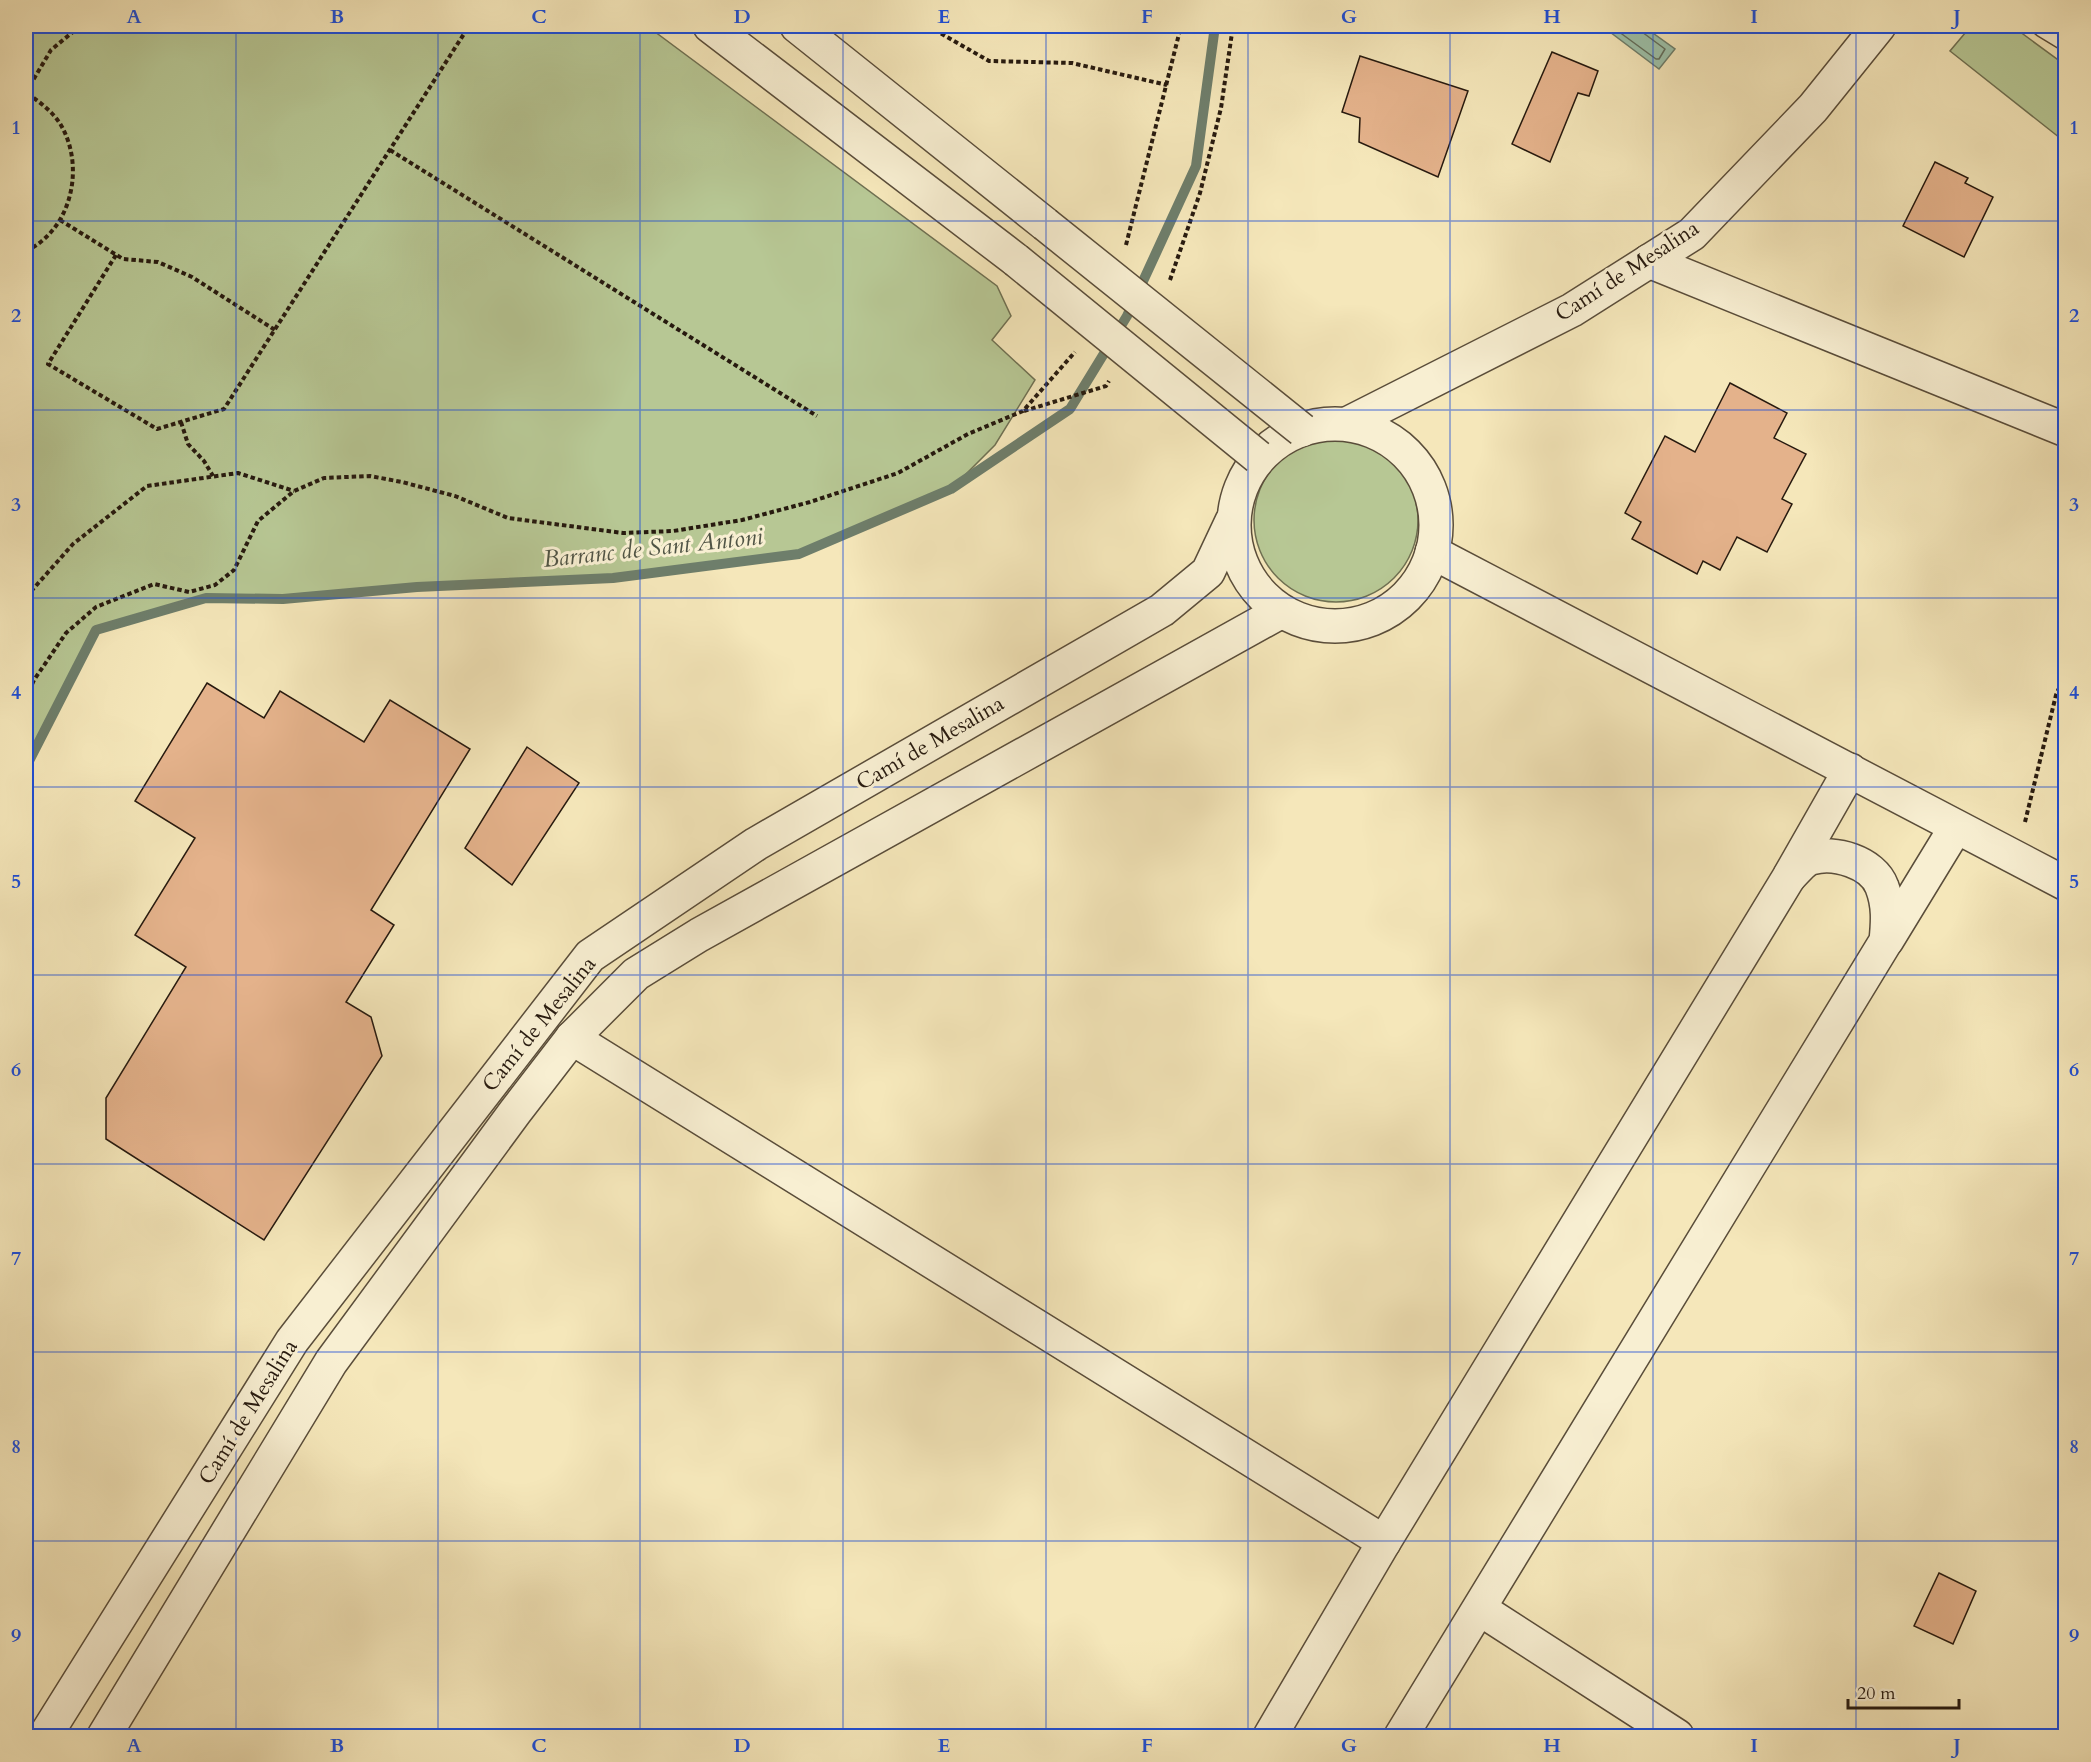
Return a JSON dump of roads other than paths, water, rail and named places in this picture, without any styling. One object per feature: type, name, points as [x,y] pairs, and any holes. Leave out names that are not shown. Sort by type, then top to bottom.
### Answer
[{"type":"street","points":[[710,26],[1016,260],[1258,457]]},
{"type":"street","points":[[797,26],[1302,430]]},
{"type":"street","name":"Camí de Mesalina","points":[[1347,424],[1572,310],[1692,234],[1813,108],[1879,26]]},
{"type":"street","points":[[1649,261],[2066,430]]},
{"type":"street","points":[[1347,424],[1378,433],[1396,445],[1404,451],[1424,476],[1435,506],[1437,538],[1427,568],[1410,595],[1382,616],[1348,626],[1313,625],[1280,612],[1254,588],[1237,556],[1232,522],[1240,487],[1258,457],[1286,435],[1316,425],[1347,424]]},
{"type":"street","name":"Camí de Mesalina","points":[[45,1737],[292,1341],[591,956],[756,844],[1162,610],[1208,572],[1232,522]]},
{"type":"street","points":[[1432,552],[2066,884]]},
{"type":"street","points":[[104,1737],[332,1362],[572,1038],[636,974],[699,935],[1280,612]]},
{"type":"street","points":[[1270,1737],[1383,1542],[1789,877],[1850,770]]},
{"type":"street","points":[[1401,1737],[1956,827]]},
{"type":"street","points":[[1789,877],[1809,858],[1837,855],[1864,865],[1881,884],[1888,911],[1887,941]]},
{"type":"street","points":[[572,1038],[1383,1542]]},
{"type":"street","points":[[1480,1609],[1677,1737]]},
{"type":"lane","points":[[2043,26],[2066,40]]},
{"type":"water","points":[[1602,26],[1643,26],[1675,49],[1659,69]]},
{"type":"waterway","name":"Barranc de Sant Antoni","points":[[26,918],[29,907],[29,761],[96,630],[206,598],[283,599],[417,587],[613,578],[799,554],[951,489],[1070,409],[1127,316],[1196,166],[1215,26]]}]
